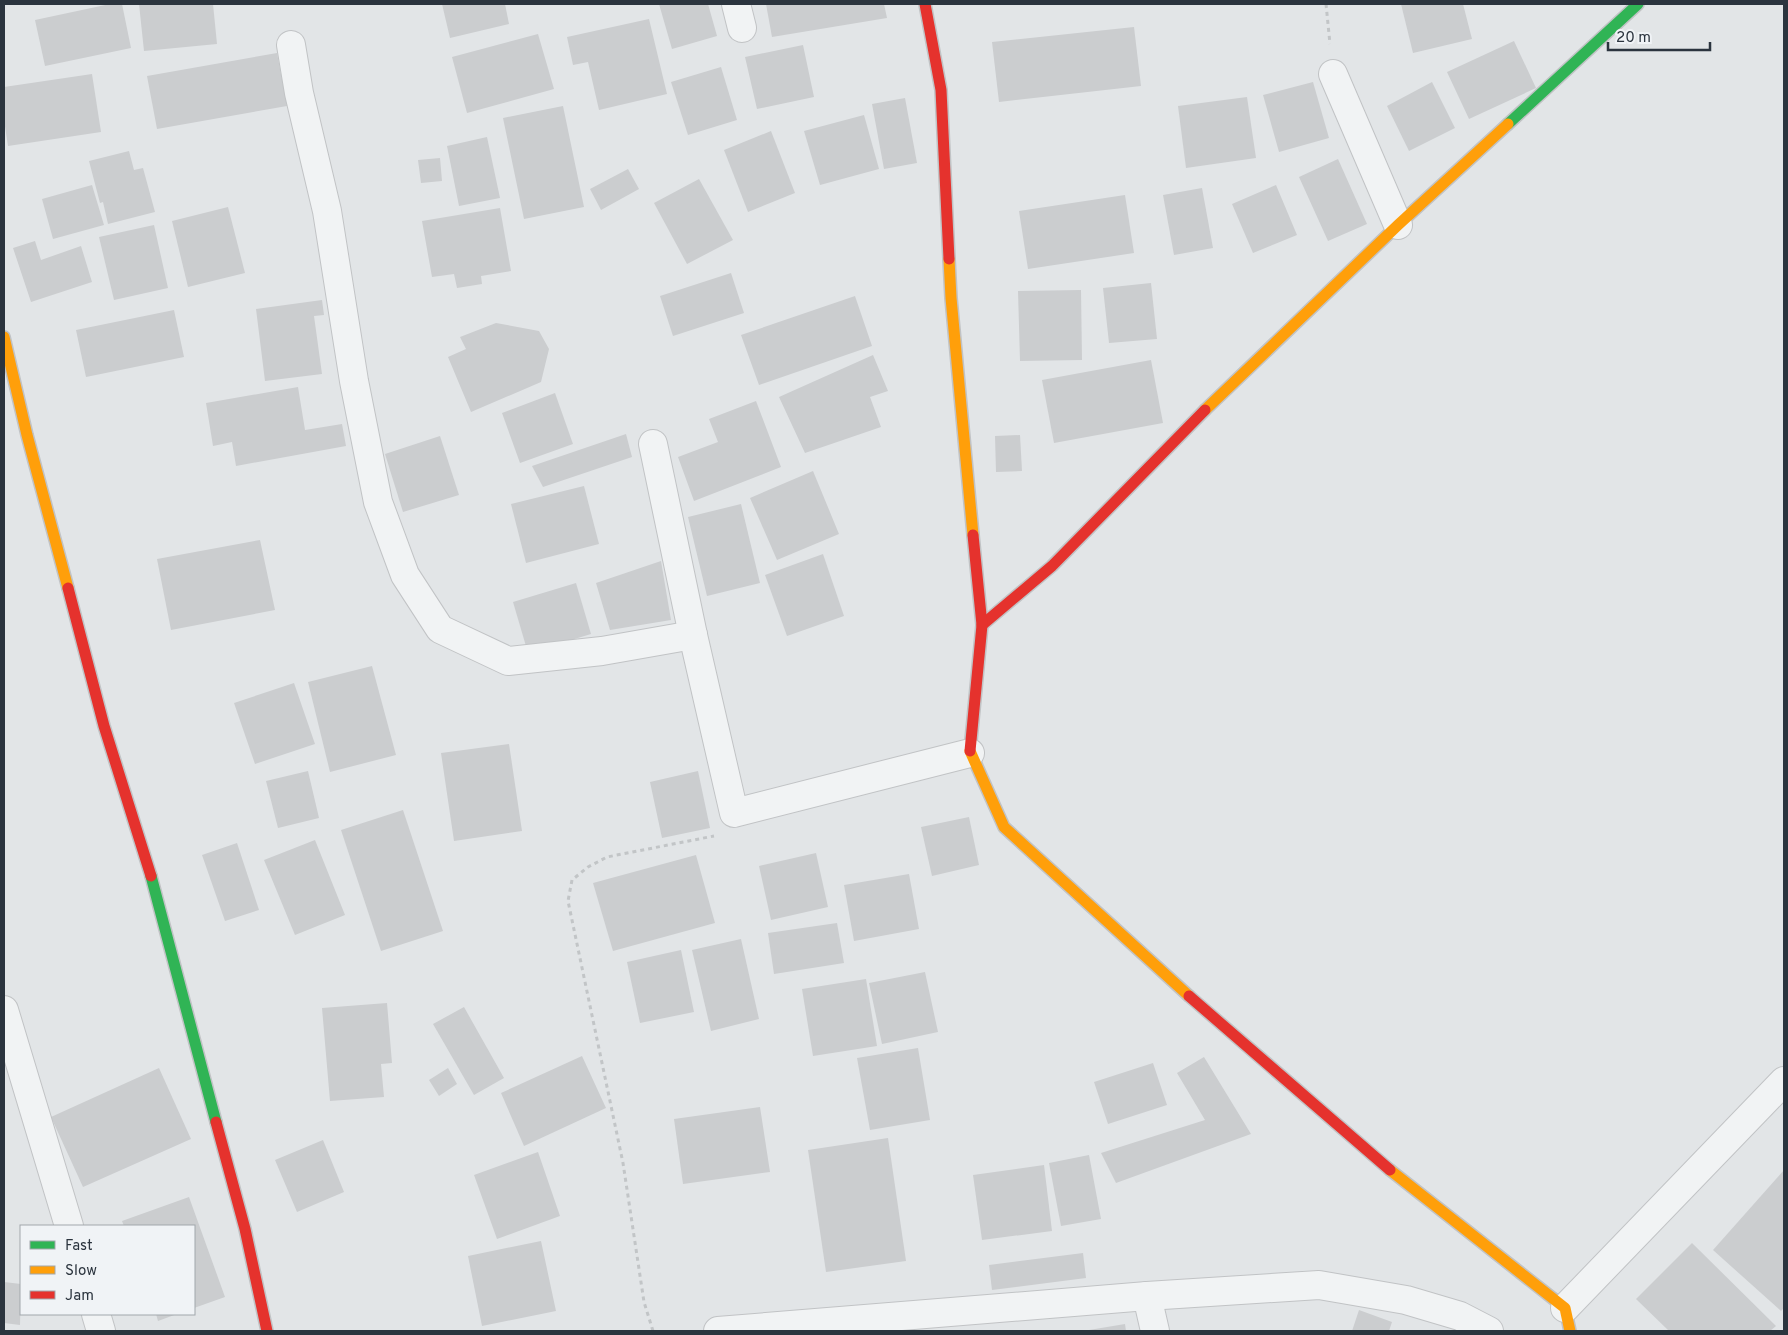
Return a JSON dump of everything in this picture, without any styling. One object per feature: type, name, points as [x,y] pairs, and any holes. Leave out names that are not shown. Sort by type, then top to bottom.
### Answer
[{"type":"street","points":[[925,4],[941,90],[951,298],[982,625],[970,753],[1004,827],[1252,1051],[1567,1320],[1784,1081]]},
{"type":"street","points":[[982,625],[1052,566],[1212,402],[1398,225],[1638,4]]},
{"type":"street","points":[[291,44],[299,93],[326,211],[354,381],[378,502],[405,575],[440,629],[508,661],[602,651],[692,635]]},
{"type":"street","points":[[1333,74],[1398,225]]},
{"type":"street","points":[[4,337],[27,435],[104,726],[151,876],[245,1229],[267,1331]]},
{"type":"street","points":[[653,444],[692,635],[734,813],[970,753]]},
{"type":"street","points":[[4,1010],[69,1225]]},
{"type":"street","points":[[718,1331],[1147,1296],[1318,1285],[1406,1300],[1460,1316],[1489,1331]]},
{"type":"street","points":[[1147,1296],[1155,1331]]},
{"type":"street","points":[[96,1315],[101,1331]]},
{"type":"path","points":[[1326,4],[1333,74]]},
{"type":"path","points":[[653,1331],[644,1302],[623,1163],[579,946],[568,901],[572,880],[588,867],[608,857],[715,835],[734,813]]},
{"type":"building","points":[[110,4],[122,4],[131,48],[45,66],[35,20]]},
{"type":"building","points":[[139,4],[213,4],[217,44],[144,51]]},
{"type":"building","points":[[442,4],[505,4],[509,24],[450,38]]},
{"type":"building","points":[[659,4],[708,4],[717,36],[672,49]]},
{"type":"building","points":[[766,4],[884,4],[887,18],[772,37]]},
{"type":"building","points":[[1401,4],[1463,4],[1472,39],[1413,53]]},
{"type":"building","points":[[649,19],[667,94],[599,110],[588,62],[573,65],[567,37]]},
{"type":"building","points":[[1134,27],[1141,86],[999,102],[992,42]]},
{"type":"building","points":[[538,34],[554,89],[467,113],[452,57]]},
{"type":"building","points":[[1514,41],[1536,88],[1469,119],[1447,72]]},
{"type":"building","points":[[803,45],[814,97],[757,109],[745,57]]},
{"type":"building","points":[[277,53],[287,106],[157,129],[147,76]]},
{"type":"building","points":[[721,67],[737,120],[688,135],[671,82]]},
{"type":"building","points":[[92,74],[101,132],[8,146],[4,120],[4,87]]},
{"type":"building","points":[[1313,82],[1329,138],[1279,152],[1263,95]]},
{"type":"building","points":[[1432,82],[1455,128],[1409,151],[1387,106]]},
{"type":"building","points":[[1247,97],[1256,158],[1186,168],[1178,106]]},
{"type":"building","points":[[905,98],[917,163],[884,169],[872,104]]},
{"type":"building","points":[[563,106],[584,207],[524,219],[503,118]]},
{"type":"building","points":[[864,115],[879,169],[820,185],[804,131]]},
{"type":"building","points":[[771,131],[795,193],[748,212],[724,150]]},
{"type":"building","points":[[487,137],[500,198],[459,206],[447,146]]},
{"type":"building","points":[[129,151],[134,170],[143,168],[155,212],[108,224],[103,202],[100,203],[89,161]]},
{"type":"building","points":[[440,158],[442,181],[421,183],[418,160]]},
{"type":"building","points":[[1338,159],[1367,224],[1328,241],[1299,177]]},
{"type":"building","points":[[628,169],[639,189],[601,210],[590,189]]},
{"type":"building","points":[[699,179],[733,240],[687,264],[654,203]]},
{"type":"building","points":[[92,185],[104,225],[53,239],[42,199]]},
{"type":"building","points":[[1276,185],[1297,235],[1253,253],[1232,204]]},
{"type":"building","points":[[1202,188],[1213,248],[1174,255],[1163,195]]},
{"type":"building","points":[[1125,195],[1134,253],[1028,269],[1019,211]]},
{"type":"building","points":[[228,207],[245,273],[188,287],[172,221]]},
{"type":"building","points":[[500,208],[511,271],[481,276],[482,284],[457,288],[454,274],[432,277],[422,221]]},
{"type":"building","points":[[154,225],[168,288],[114,300],[99,237]]},
{"type":"building","points":[[35,241],[41,260],[81,246],[92,282],[31,302],[13,248]]},
{"type":"building","points":[[731,273],[744,313],[673,336],[660,296]]},
{"type":"building","points":[[1151,283],[1157,339],[1109,343],[1103,288]]},
{"type":"building","points":[[1081,290],[1082,360],[1020,361],[1018,291]]},
{"type":"building","points":[[855,296],[872,346],[759,385],[741,335]]},
{"type":"building","points":[[322,300],[324,315],[314,316],[322,374],[265,381],[256,309]]},
{"type":"building","points":[[174,310],[184,357],[86,377],[76,330]]},
{"type":"building","points":[[496,323],[539,331],[549,349],[541,382],[471,412],[448,357],[466,349],[460,337]]},
{"type":"building","points":[[873,355],[888,391],[870,397],[881,427],[805,453],[779,397]]},
{"type":"building","points":[[1151,360],[1163,423],[1054,443],[1042,380]]},
{"type":"building","points":[[298,387],[305,430],[342,424],[346,446],[236,466],[232,442],[213,446],[206,403]]},
{"type":"building","points":[[555,393],[573,444],[520,463],[502,413]]},
{"type":"building","points":[[756,401],[781,467],[694,501],[678,457],[718,442],[709,419]]},
{"type":"building","points":[[626,434],[632,457],[543,487],[532,466]]},
{"type":"building","points":[[1020,435],[1022,471],[996,472],[995,436]]},
{"type":"building","points":[[440,436],[459,495],[403,512],[385,454]]},
{"type":"building","points":[[813,471],[839,534],[777,560],[750,498]]},
{"type":"building","points":[[584,486],[599,544],[526,563],[511,504]]},
{"type":"building","points":[[741,504],[760,583],[707,596],[688,517]]},
{"type":"building","points":[[260,540],[275,610],[171,630],[157,559]]},
{"type":"building","points":[[823,554],[844,616],[787,636],[765,575]]},
{"type":"building","points":[[661,561],[671,620],[610,630],[596,583]]},
{"type":"building","points":[[576,583],[591,634],[528,653],[513,602]]},
{"type":"building","points":[[372,666],[396,755],[330,772],[308,682]]},
{"type":"building","points":[[294,683],[315,744],[255,764],[234,703]]},
{"type":"building","points":[[509,744],[522,831],[454,841],[441,753]]},
{"type":"building","points":[[308,771],[319,818],[278,828],[266,781]]},
{"type":"building","points":[[698,771],[710,828],[662,838],[650,782]]},
{"type":"building","points":[[403,810],[443,931],[381,951],[341,830]]},
{"type":"building","points":[[969,817],[979,865],[932,876],[921,827]]},
{"type":"building","points":[[315,840],[345,915],[295,935],[264,860]]},
{"type":"building","points":[[237,843],[259,910],[225,921],[202,855]]},
{"type":"building","points":[[816,853],[828,907],[771,920],[759,866]]},
{"type":"building","points":[[696,855],[715,923],[613,951],[593,883]]},
{"type":"building","points":[[909,874],[919,929],[854,941],[844,885]]},
{"type":"building","points":[[837,923],[844,963],[774,974],[768,933]]},
{"type":"building","points":[[741,939],[759,1019],[711,1031],[692,950]]},
{"type":"building","points":[[681,950],[694,1012],[640,1023],[627,962]]},
{"type":"building","points":[[925,972],[938,1032],[882,1044],[869,983]]},
{"type":"building","points":[[866,979],[877,1046],[813,1056],[802,989]]},
{"type":"building","points":[[387,1003],[392,1063],[381,1064],[384,1097],[330,1101],[322,1008]]},
{"type":"building","points":[[464,1007],[504,1078],[474,1095],[433,1024]]},
{"type":"building","points":[[918,1048],[930,1120],[870,1130],[857,1058]]},
{"type":"building","points":[[582,1056],[606,1108],[524,1146],[501,1093]]},
{"type":"building","points":[[1204,1057],[1251,1134],[1116,1183],[1101,1153],[1205,1120],[1177,1073]]},
{"type":"building","points":[[1153,1063],[1167,1105],[1108,1124],[1094,1082]]},
{"type":"building","points":[[159,1068],[191,1139],[83,1187],[51,1117]]},
{"type":"building","points":[[448,1068],[457,1084],[439,1096],[429,1080]]},
{"type":"building","points":[[760,1107],[770,1172],[683,1184],[674,1119]]},
{"type":"building","points":[[888,1138],[906,1261],[826,1272],[808,1150]]},
{"type":"building","points":[[323,1140],[344,1192],[297,1212],[275,1160]]},
{"type":"building","points":[[538,1152],[560,1216],[497,1239],[474,1175]]},
{"type":"building","points":[[1089,1155],[1101,1219],[1061,1226],[1049,1163]]},
{"type":"building","points":[[1044,1165],[1052,1231],[982,1240],[973,1175]]},
{"type":"building","points":[[1784,1170],[1784,1308],[1781,1311],[1713,1250]]},
{"type":"building","points":[[189,1197],[225,1297],[195,1308],[195,1225],[124,1225],[122,1221]]},
{"type":"building","points":[[541,1241],[556,1311],[482,1326],[468,1256]]},
{"type":"building","points":[[1692,1243],[1776,1326],[1770,1331],[1669,1331],[1636,1299]]},
{"type":"building","points":[[1083,1253],[1086,1278],[992,1290],[989,1265]]},
{"type":"building","points":[[4,1282],[20,1284],[20,1325],[4,1323]]},
{"type":"building","points":[[1359,1310],[1392,1322],[1389,1331],[1352,1331]]},
{"type":"building","points":[[156,1315],[174,1315],[158,1321]]},
{"type":"building","points":[[1125,1324],[1126,1331],[1089,1331],[1089,1330]]},
{"type":"traffic: fast","points":[[1508,124],[1638,4]]},
{"type":"traffic: fast","points":[[151,876],[216,1122]]},
{"type":"traffic: slow","points":[[1205,410],[1398,225],[1508,124]]},
{"type":"traffic: slow","points":[[949,259],[973,535]]},
{"type":"traffic: slow","points":[[4,337],[27,435],[68,588]]},
{"type":"traffic: slow","points":[[970,751],[1004,827],[1189,996]]},
{"type":"traffic: slow","points":[[1390,1170],[1565,1308],[1570,1331]]},
{"type":"traffic: jam","points":[[925,4],[941,90],[949,259]]},
{"type":"traffic: jam","points":[[982,625],[1052,566],[1205,410]]},
{"type":"traffic: jam","points":[[970,751],[982,625],[973,535]]},
{"type":"traffic: jam","points":[[68,588],[104,726],[151,876]]},
{"type":"traffic: jam","points":[[1189,996],[1390,1170]]},
{"type":"traffic: jam","points":[[216,1122],[245,1229],[267,1331]]}]
